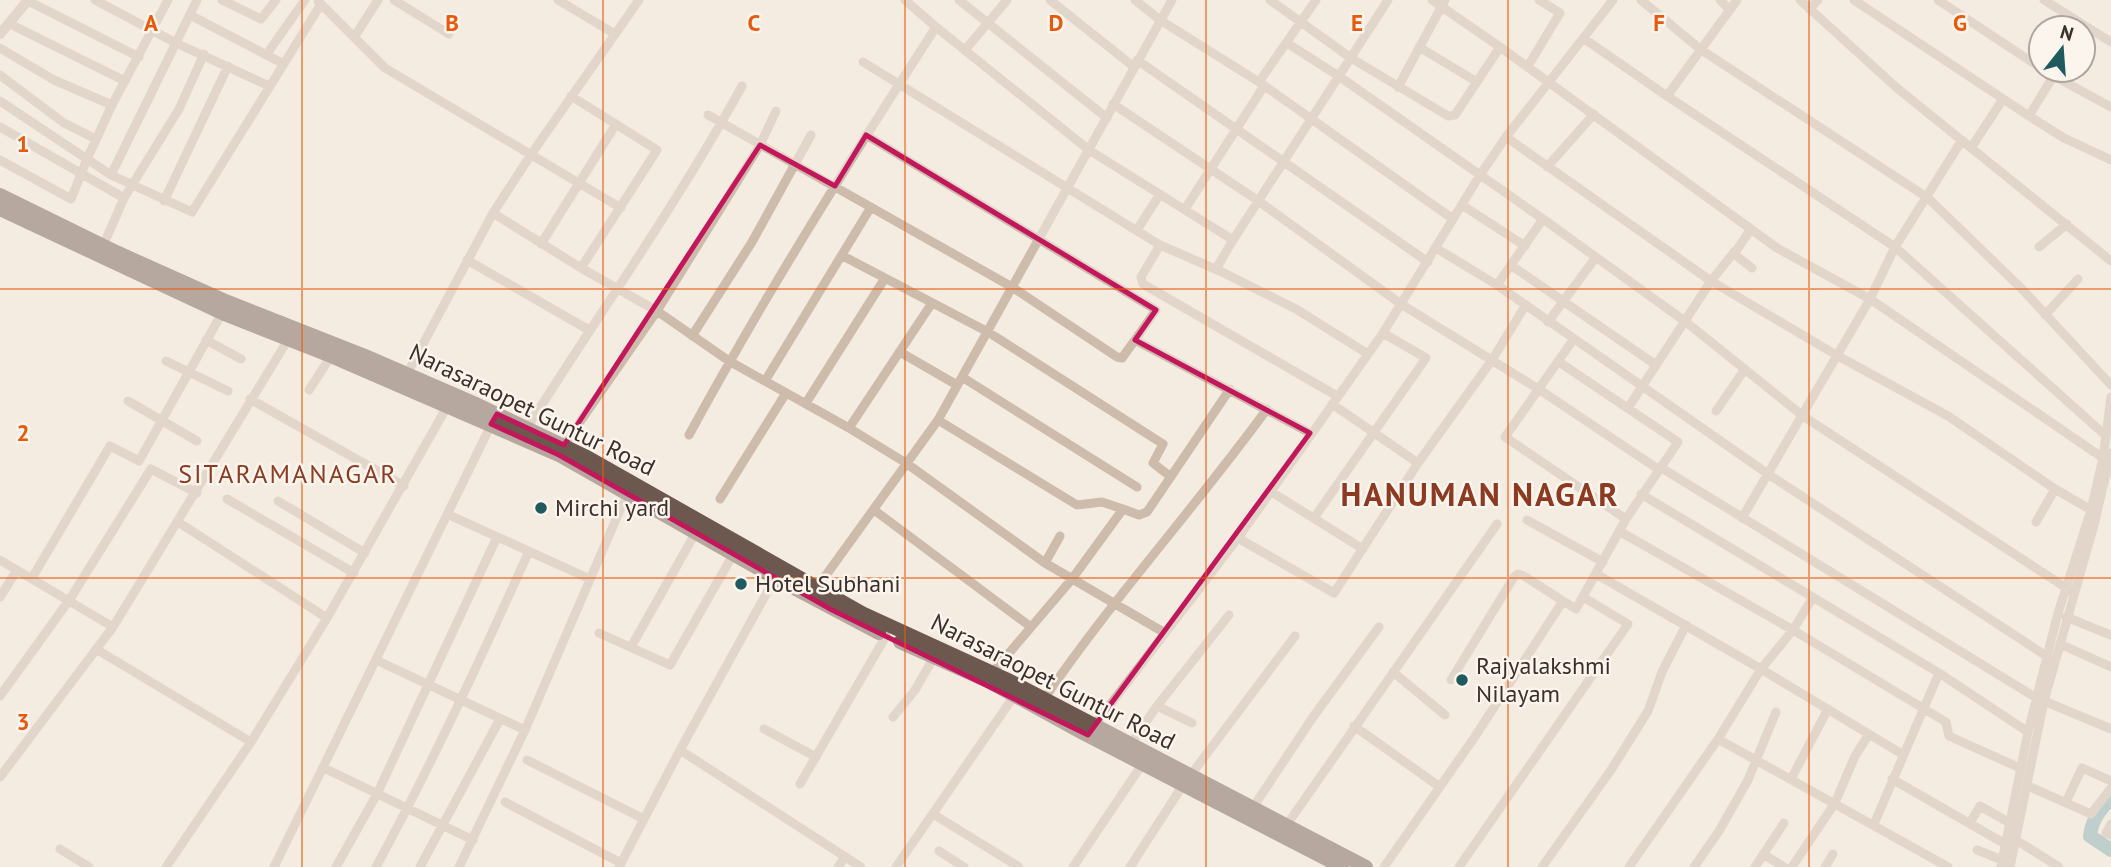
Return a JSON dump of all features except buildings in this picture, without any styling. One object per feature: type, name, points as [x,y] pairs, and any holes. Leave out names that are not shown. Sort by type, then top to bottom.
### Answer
[{"type":"highway","name":"Narasaraopet Guntur Road","points":[[0,195],[103,246],[223,300],[407,374],[494,419],[734,553],[816,589],[889,627],[993,672],[1044,699],[1143,763],[1252,808],[1354,866]]},
{"type":"highway","name":"Narasaraopet Guntur Road","points":[[0,209],[222,313],[289,338],[448,405],[527,428],[633,481],[778,573],[886,636],[1091,731],[1129,745],[1186,780],[1354,866]]},
{"type":"street","points":[[0,34],[28,0],[139,57]]},
{"type":"street","points":[[94,0],[176,43],[270,86]]},
{"type":"street","points":[[111,175],[197,0]]},
{"type":"street","points":[[222,0],[261,19],[276,0]]},
{"type":"street","points":[[266,55],[305,0]]},
{"type":"street","points":[[355,36],[378,0]]},
{"type":"street","points":[[394,0],[449,34]]},
{"type":"street","points":[[558,0],[615,34]]},
{"type":"street","points":[[905,0],[934,29],[965,50],[1089,150],[1233,240]]},
{"type":"street","points":[[959,0],[1107,118]]},
{"type":"street","points":[[965,50],[1007,0]]},
{"type":"street","points":[[1050,0],[1136,64],[1237,128],[1428,262]]},
{"type":"street","points":[[1135,0],[1160,20],[1262,84],[1453,219]]},
{"type":"street","points":[[816,589],[937,420],[1172,0]]},
{"type":"street","points":[[1270,0],[1351,58],[1444,115],[1452,117],[1500,47]]},
{"type":"street","points":[[1185,209],[1316,0]]},
{"type":"street","points":[[1216,270],[1257,200],[1388,0]]},
{"type":"street","points":[[1432,0],[1443,3],[1777,248],[1870,299],[2107,456]]},
{"type":"street","points":[[1528,66],[1560,13],[1539,0]]},
{"type":"street","points":[[1091,731],[1238,538],[1383,333],[1506,137],[1613,0]]},
{"type":"street","points":[[1641,0],[1700,50],[1928,198],[2022,289],[2111,385]]},
{"type":"street","points":[[1720,0],[1729,9]]},
{"type":"street","points":[[1667,96],[1737,0]]},
{"type":"street","points":[[1800,0],[1896,88],[2111,261]]},
{"type":"street","points":[[1809,9],[1818,0]]},
{"type":"street","points":[[1854,0],[2064,138],[2111,160]]},
{"type":"street","points":[[1938,0],[2027,59]]},
{"type":"street","points":[[2044,0],[2064,14]]},
{"type":"street","points":[[0,160],[71,200],[112,105],[139,57],[165,1]]},
{"type":"street","points":[[0,101],[111,175],[132,187],[192,212],[285,64],[319,2],[385,68],[621,208]]},
{"type":"street","points":[[407,374],[494,213],[634,2]]},
{"type":"street","points":[[1398,87],[1443,3]]},
{"type":"street","points":[[190,15],[285,64]]},
{"type":"street","points":[[9,24],[125,81]]},
{"type":"street","points":[[690,435],[729,361],[866,135],[934,29]]},
{"type":"street","points":[[1583,38],[1895,247],[2105,436]]},
{"type":"street","points":[[1287,43],[1340,77],[1686,322],[1803,416],[2069,591]]},
{"type":"street","points":[[1419,47],[1477,82]]},
{"type":"street","points":[[0,48],[54,80],[112,105]]},
{"type":"street","points":[[103,246],[124,198],[178,109],[204,54]]},
{"type":"street","points":[[863,62],[1160,245],[1296,309],[1368,354]]},
{"type":"street","points":[[164,201],[228,66]]},
{"type":"street","points":[[0,75],[64,123],[96,139]]},
{"type":"street","points":[[2029,116],[2048,84]]},
{"type":"street","points":[[2073,84],[2111,107]]},
{"type":"street","points":[[527,428],[589,330],[618,290],[742,86]]},
{"type":"street","points":[[571,96],[657,150],[581,268]]},
{"type":"street","points":[[1971,148],[2003,99]]},
{"type":"street","points":[[1113,104],[1257,200],[1401,304],[1659,468],[2041,700],[2111,729]]},
{"type":"street","points":[[564,446],[657,311],[760,145],[776,111]]},
{"type":"street","points":[[1548,167],[1594,114]]},
{"type":"street","points":[[708,115],[1012,287],[1117,357],[1122,358],[1165,297]]},
{"type":"street","points":[[541,244],[616,124]]},
{"type":"street","points":[[0,127],[124,198]]},
{"type":"street","points":[[692,336],[752,242],[811,135]]},
{"type":"street","points":[[866,135],[1156,310]]},
{"type":"street","points":[[1506,137],[1711,281],[1838,356],[1948,416],[2055,489],[2091,510]]},
{"type":"street","points":[[1741,518],[1838,356],[1895,247],[1962,141]]},
{"type":"street","points":[[1137,230],[1160,194]]},
{"type":"street","points":[[1462,205],[1525,246]]},
{"type":"street","points":[[765,381],[871,207]]},
{"type":"street","points":[[494,213],[541,244],[657,311],[729,361],[906,463],[1045,563],[1165,633]]},
{"type":"street","points":[[1497,285],[1543,219]]},
{"type":"street","points":[[2039,247],[2067,224]]},
{"type":"street","points":[[1628,408],[1711,281],[1751,229]]},
{"type":"street","points":[[1160,245],[1141,281],[1335,400],[1375,434],[1419,463]]},
{"type":"street","points":[[1436,248],[1497,285],[1768,474],[2048,657]]},
{"type":"street","points":[[1735,251],[1735,257],[1752,268]]},
{"type":"street","points":[[843,256],[988,332],[1163,444],[1153,463],[1171,477]]},
{"type":"street","points":[[1548,322],[1595,257]]},
{"type":"street","points":[[467,260],[589,330]]},
{"type":"street","points":[[1512,266],[1656,365]]},
{"type":"street","points":[[806,404],[886,278]]},
{"type":"street","points":[[2045,315],[2078,279]]},
{"type":"street","points":[[849,428],[932,303]]},
{"type":"street","points":[[1238,538],[1334,593],[1419,463],[1492,360],[1525,306]]},
{"type":"street","points":[[32,578],[110,446],[139,461],[222,313]]},
{"type":"street","points":[[1314,518],[1426,358],[1383,333]]},
{"type":"street","points":[[0,777],[113,626],[197,493],[250,399],[289,338]]},
{"type":"street","points":[[206,340],[241,359]]},
{"type":"street","points":[[1135,340],[1310,433]]},
{"type":"street","points":[[1573,340],[1506,437],[1626,519]]},
{"type":"street","points":[[900,352],[959,381],[1137,487]]},
{"type":"street","points":[[309,390],[331,356]]},
{"type":"street","points":[[166,361],[228,391]]},
{"type":"street","points":[[1451,680],[1518,574],[1576,608],[1641,494],[1678,442],[1559,362]]},
{"type":"street","points":[[1716,411],[1745,369]]},
{"type":"street","points":[[937,420],[1077,505],[1102,502],[1144,515],[1230,389]]},
{"type":"street","points":[[720,499],[786,393]]},
{"type":"street","points":[[2010,867],[2028,786],[2048,657],[2107,456],[2105,436],[2111,397]]},
{"type":"street","points":[[250,399],[404,486]]},
{"type":"street","points":[[128,401],[197,441]]},
{"type":"street","points":[[166,867],[251,742],[327,618],[448,405]]},
{"type":"street","points":[[1044,699],[1114,603],[1205,492],[1267,409]]},
{"type":"street","points":[[274,867],[494,419]]},
{"type":"street","points":[[1977,850],[2001,864],[2028,732],[2060,644],[2069,591],[2107,456]]},
{"type":"street","points":[[0,696],[70,599],[151,469],[197,493]]},
{"type":"street","points":[[2036,522],[2055,489]]},
{"type":"street","points":[[1270,491],[1363,549]]},
{"type":"street","points":[[459,867],[525,730],[629,494]]},
{"type":"street","points":[[1641,494],[1939,673],[2028,732]]},
{"type":"street","points":[[228,499],[354,573]]},
{"type":"street","points":[[278,501],[365,553]]},
{"type":"street","points":[[993,672],[1072,579],[1123,509]]},
{"type":"street","points":[[874,510],[1031,627]]},
{"type":"street","points":[[447,514],[590,579]]},
{"type":"street","points":[[1527,520],[1603,562]]},
{"type":"street","points":[[178,522],[327,618]]},
{"type":"street","points":[[1286,826],[1497,524]]},
{"type":"street","points":[[631,647],[696,531]]},
{"type":"street","points":[[1619,531],[1793,630],[1946,722],[1949,736],[2020,768]]},
{"type":"street","points":[[1045,563],[1060,536]]},
{"type":"street","points":[[336,867],[377,794],[497,537]]},
{"type":"street","points":[[376,867],[408,809],[461,700],[529,551]]},
{"type":"street","points":[[599,633],[670,665],[734,553]]},
{"type":"street","points":[[0,560],[113,626]]},
{"type":"street","points":[[0,597],[17,570]]},
{"type":"street","points":[[505,802],[620,865],[778,573]]},
{"type":"street","points":[[1596,574],[1762,669],[1902,754]]},
{"type":"street","points":[[1459,867],[1628,624],[1583,597]]},
{"type":"street","points":[[1629,867],[1813,597]]},
{"type":"street","points":[[1384,867],[1440,788],[1563,601]]},
{"type":"street","points":[[1129,745],[1229,615]]},
{"type":"street","points":[[2066,617],[2111,635]]},
{"type":"street","points":[[1542,867],[1611,770],[1648,711],[1662,672],[1686,625]]},
{"type":"street","points":[[1252,808],[1313,717],[1379,627]]},
{"type":"street","points":[[800,784],[886,636]]},
{"type":"street","points":[[1130,867],[1186,780],[1295,636]]},
{"type":"street","points":[[2060,644],[2111,667]]},
{"type":"street","points":[[96,649],[251,742]]},
{"type":"street","points":[[893,717],[921,680],[934,657]]},
{"type":"street","points":[[376,660],[525,730]]},
{"type":"street","points":[[1393,672],[1444,715]]},
{"type":"street","points":[[1874,824],[1939,673]]},
{"type":"street","points":[[896,867],[1014,696]]},
{"type":"street","points":[[1157,706],[1192,723]]},
{"type":"street","points":[[1791,779],[1828,709]]},
{"type":"street","points":[[1694,867],[1719,831],[1748,780],[1776,712]]},
{"type":"street","points":[[420,867],[500,719]]},
{"type":"street","points":[[1354,726],[1440,788]]},
{"type":"street","points":[[764,729],[816,757]]},
{"type":"street","points":[[1792,867],[1835,803],[1855,756],[1869,734]]},
{"type":"street","points":[[1718,739],[1948,867]]},
{"type":"street","points":[[680,750],[861,867]]},
{"type":"street","points":[[527,760],[644,819]]},
{"type":"street","points":[[1073,867],[1143,763]]},
{"type":"street","points":[[324,768],[473,840]]},
{"type":"street","points":[[2066,802],[2082,768],[2111,781]]},
{"type":"street","points":[[1892,779],[2007,845]]},
{"type":"street","points":[[2028,786],[2091,814],[2111,788]]},
{"type":"street","points":[[1970,823],[1980,806],[2010,823]]},
{"type":"street","points":[[933,814],[1019,867]]},
{"type":"street","points":[[1755,867],[1784,823]]},
{"type":"street","points":[[2111,824],[2106,833],[2111,835]]},
{"type":"street","points":[[2016,840],[2059,867]]},
{"type":"street","points":[[60,849],[89,867]]},
{"type":"street","points":[[939,851],[964,867]]},
{"type":"street","points":[[1763,854],[1784,867]]},
{"type":"street","points":[[1825,867],[1833,854]]},
{"type":"street","points":[[838,867],[845,857]]},
{"type":"street","points":[[1926,867],[1933,858]]},
{"type":"highlighted area","points":[[866,135],[1156,310],[1135,340],[1310,433],[1088,735],[832,610],[559,455],[491,424],[497,414],[564,445],[760,145],[835,186]]},
{"type":"waterway","points":[[2111,798],[2097,815],[2090,836],[2111,850]]},
{"type":"place","name":"Mirchi yard","points":[[541,508]]},
{"type":"place","name":"Hotel Subhani","points":[[741,584]]},
{"type":"place","name":"Rajyalakshmi Nilayam","points":[[1462,680]]},
{"type":"district","name":"SITARAMANAGAR","points":[[288,474]]},
{"type":"district","name":"HANUMAN NAGAR","points":[[1480,495]]}]
